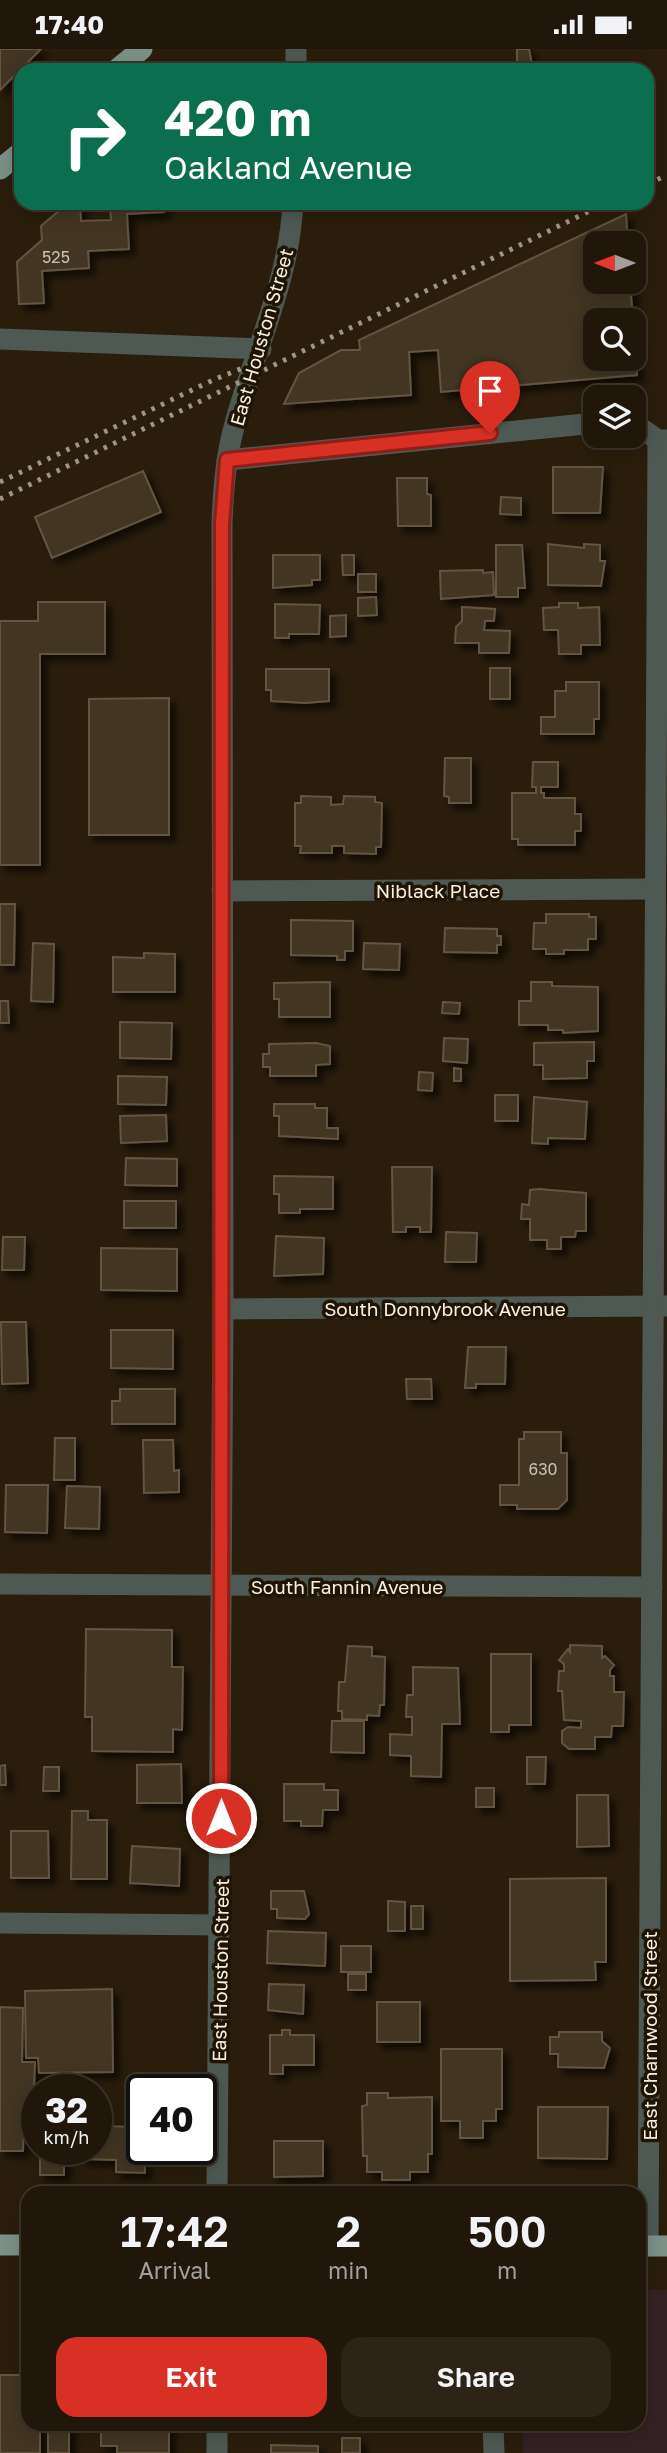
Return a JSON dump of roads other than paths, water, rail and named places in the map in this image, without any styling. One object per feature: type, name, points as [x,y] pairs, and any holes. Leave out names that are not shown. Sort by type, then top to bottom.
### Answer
[{"type":"main road","points":[[125,63],[142,49]]},
{"type":"main road","points":[[0,169],[14,158]]},
{"type":"main road","points":[[0,2245],[21,2245]]},
{"type":"street","name":"East Houston Street","points":[[217,2186],[223,1309],[222,524],[232,432],[261,349],[288,245],[292,210]]},
{"type":"street","points":[[0,339],[261,349]]},
{"type":"street","points":[[227,460],[583,424]]},
{"type":"street","points":[[646,430],[662,440]]},
{"type":"street","name":"East Charnwood Street","points":[[651,2246],[659,1741],[652,1587],[660,1306],[654,889],[662,440]]},
{"type":"street","name":"Niblack Place","points":[[222,891],[654,889]]},
{"type":"street","name":"South Donnybrook Avenue","points":[[223,1309],[660,1306]]},
{"type":"street","name":"South Fannin Avenue","points":[[0,1584],[652,1587]]},
{"type":"street","points":[[0,1923],[220,1925]]},
{"type":"street","points":[[217,2431],[217,2453]]},
{"type":"street","points":[[494,2431],[494,2453]]},
{"type":"railway","points":[[654,181],[667,175]]},
{"type":"railway","points":[[0,499],[592,210]]},
{"type":"railway","points":[[0,482],[213,380],[260,361]]}]
